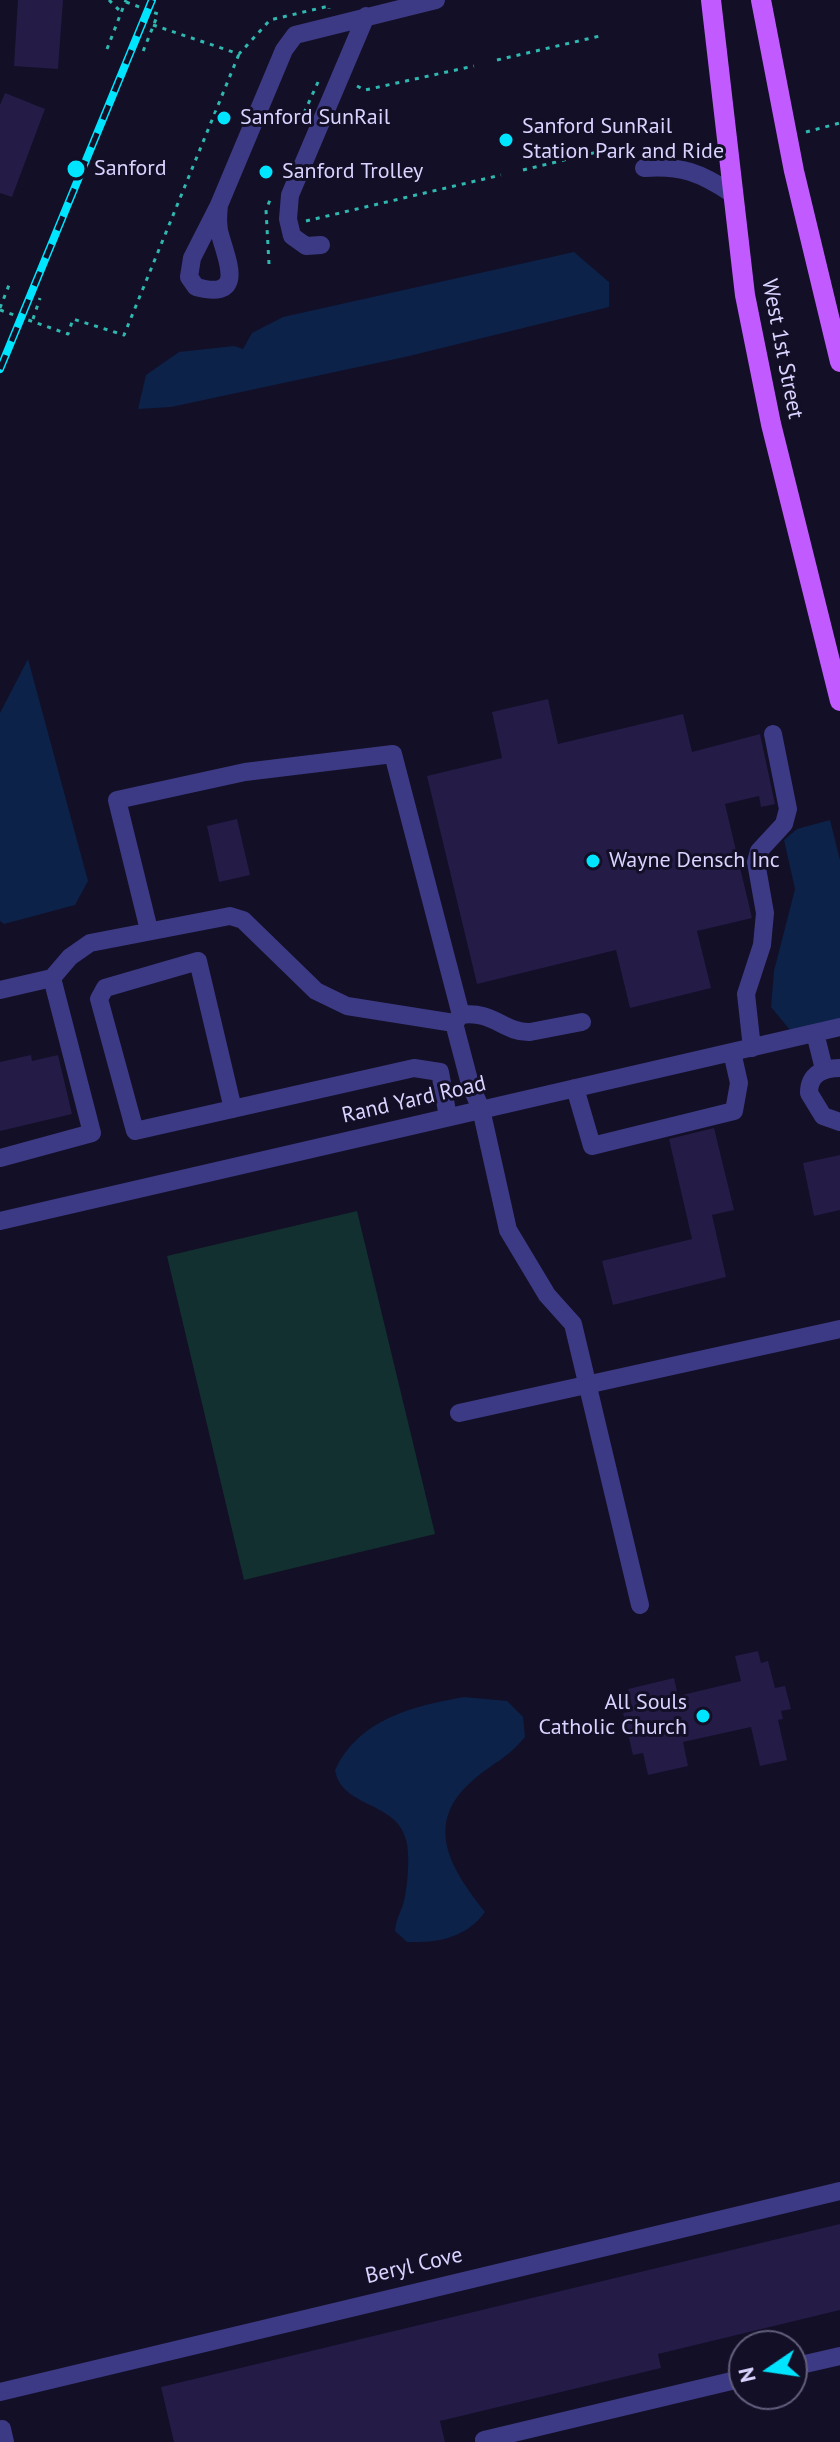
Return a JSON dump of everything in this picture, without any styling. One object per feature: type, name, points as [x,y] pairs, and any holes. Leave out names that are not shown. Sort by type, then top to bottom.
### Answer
[{"type":"main road","name":"West 1st Street","points":[[711,0],[745,295],[771,424],[840,701]]},
{"type":"main road","points":[[761,0],[787,137],[840,362]]},
{"type":"street","points":[[219,205],[284,50],[295,35],[436,0]]},
{"type":"street","points":[[321,245],[306,246],[292,236],[288,219],[290,195],[366,16]]},
{"type":"street","points":[[644,168],[674,165],[700,172],[731,193]]},
{"type":"street","points":[[752,1048],[746,994],[762,945],[765,913],[756,862],[759,851],[784,824],[788,809],[773,734]]},
{"type":"street","points":[[149,930],[117,800],[245,772],[393,754],[470,1084],[481,1109],[508,1230],[547,1295],[573,1324],[640,1605]]},
{"type":"street","points":[[0,990],[52,978],[70,957],[90,943],[230,916],[243,920],[316,991],[347,1006],[457,1019],[490,1015],[522,1032],[582,1022]]},
{"type":"street","points":[[233,1109],[198,961],[105,988],[99,999],[135,1131],[233,1109],[414,1068],[440,1072],[448,1117]]},
{"type":"street","points":[[0,1158],[92,1133],[52,978]]},
{"type":"street","name":"Rand Yard Road","points":[[0,1221],[840,1027]]},
{"type":"street","points":[[815,1033],[832,1069],[811,1079],[811,1101],[823,1116],[840,1122]]},
{"type":"street","points":[[575,1088],[592,1146],[734,1111],[739,1083],[732,1052]]},
{"type":"street","points":[[459,1413],[840,1329]]},
{"type":"street","name":"Beryl Cove","points":[[0,2392],[840,2191]]},
{"type":"street","points":[[808,2363],[840,2356]]},
{"type":"street","points":[[484,2440],[728,2382]]},
{"type":"path","points":[[109,0],[121,12]]},
{"type":"path","points":[[107,49],[126,1],[158,14],[142,54]]},
{"type":"path","points":[[33,319],[68,334],[73,319],[124,335],[239,54],[270,20],[329,6],[329,10]]},
{"type":"path","points":[[153,25],[239,54]]},
{"type":"path","points":[[497,60],[600,36]]},
{"type":"path","points":[[353,84],[365,90],[474,66]]},
{"type":"path","points":[[787,137],[840,123]]},
{"type":"path","points":[[523,170],[614,148]]},
{"type":"path","points":[[300,223],[501,175]]},
{"type":"path","points":[[9,285],[0,309],[31,322],[40,298]]},
{"type":"green space","points":[[357,1211],[435,1534],[244,1580],[167,1256]]},
{"type":"water","points":[[574,252],[609,282],[609,307],[405,357],[171,407],[138,409],[146,375],[179,352],[234,346],[243,349],[252,333],[283,317]]},
{"type":"water","points":[[28,659],[88,881],[75,905],[4,924],[0,921],[0,713]]},
{"type":"water","points":[[830,820],[840,860],[840,1019],[790,1030],[771,1007],[774,971],[795,889],[784,840],[797,829]]},
{"type":"water","points":[[464,1697],[507,1701],[523,1717],[525,1737],[512,1751],[472,1781],[448,1814],[445,1831],[453,1864],[485,1912],[469,1928],[450,1937],[407,1942],[395,1931],[407,1883],[406,1840],[401,1827],[392,1818],[347,1791],[339,1782],[335,1770],[358,1738],[373,1727],[407,1711]]},
{"type":"building","points":[[18,0],[63,0],[58,69],[14,66]]},
{"type":"building","points":[[5,93],[45,109],[12,197],[0,193],[0,105]]},
{"type":"building","name":"Wayne Densch Inc","points":[[548,699],[558,744],[683,714],[692,752],[760,734],[775,804],[761,807],[759,796],[725,804],[752,918],[697,931],[711,988],[630,1008],[616,950],[477,984],[427,776],[502,758],[492,712]]},
{"type":"building","points":[[237,819],[250,875],[219,882],[207,826]]},
{"type":"building","points":[[31,1055],[32,1061],[58,1055],[72,1114],[0,1131],[0,1062]]},
{"type":"building","points":[[714,1128],[734,1210],[712,1215],[726,1277],[613,1305],[602,1261],[692,1239],[669,1139]]},
{"type":"building","points":[[840,1155],[840,1210],[814,1216],[803,1163]]},
{"type":"building","name":"All Souls Catholic Church","points":[[758,1651],[761,1663],[768,1661],[775,1688],[785,1686],[791,1709],[781,1711],[783,1719],[778,1720],[787,1760],[760,1766],[751,1727],[683,1742],[688,1766],[648,1775],[643,1753],[633,1755],[623,1713],[633,1711],[628,1689],[674,1678],[678,1696],[741,1681],[735,1656]]},
{"type":"building","points":[[840,2224],[840,2310],[757,2330],[728,2330],[728,2337],[658,2354],[661,2368],[440,2421],[445,2442],[174,2442],[161,2387]]},
{"type":"railway","points":[[0,369],[152,0]]},
{"type":"place","name":"Sanford SunRail","points":[[224,118]]},
{"type":"place","name":"Sanford SunRail Station Park and Ride","points":[[506,140]]},
{"type":"place","name":"Sanford","points":[[76,169]]},
{"type":"place","name":"Sanford Trolley","points":[[266,172]]},
{"type":"place","name":"Wayne Densch Inc","points":[[593,861]]},
{"type":"place","name":"All Souls Catholic Church","points":[[703,1716]]}]
